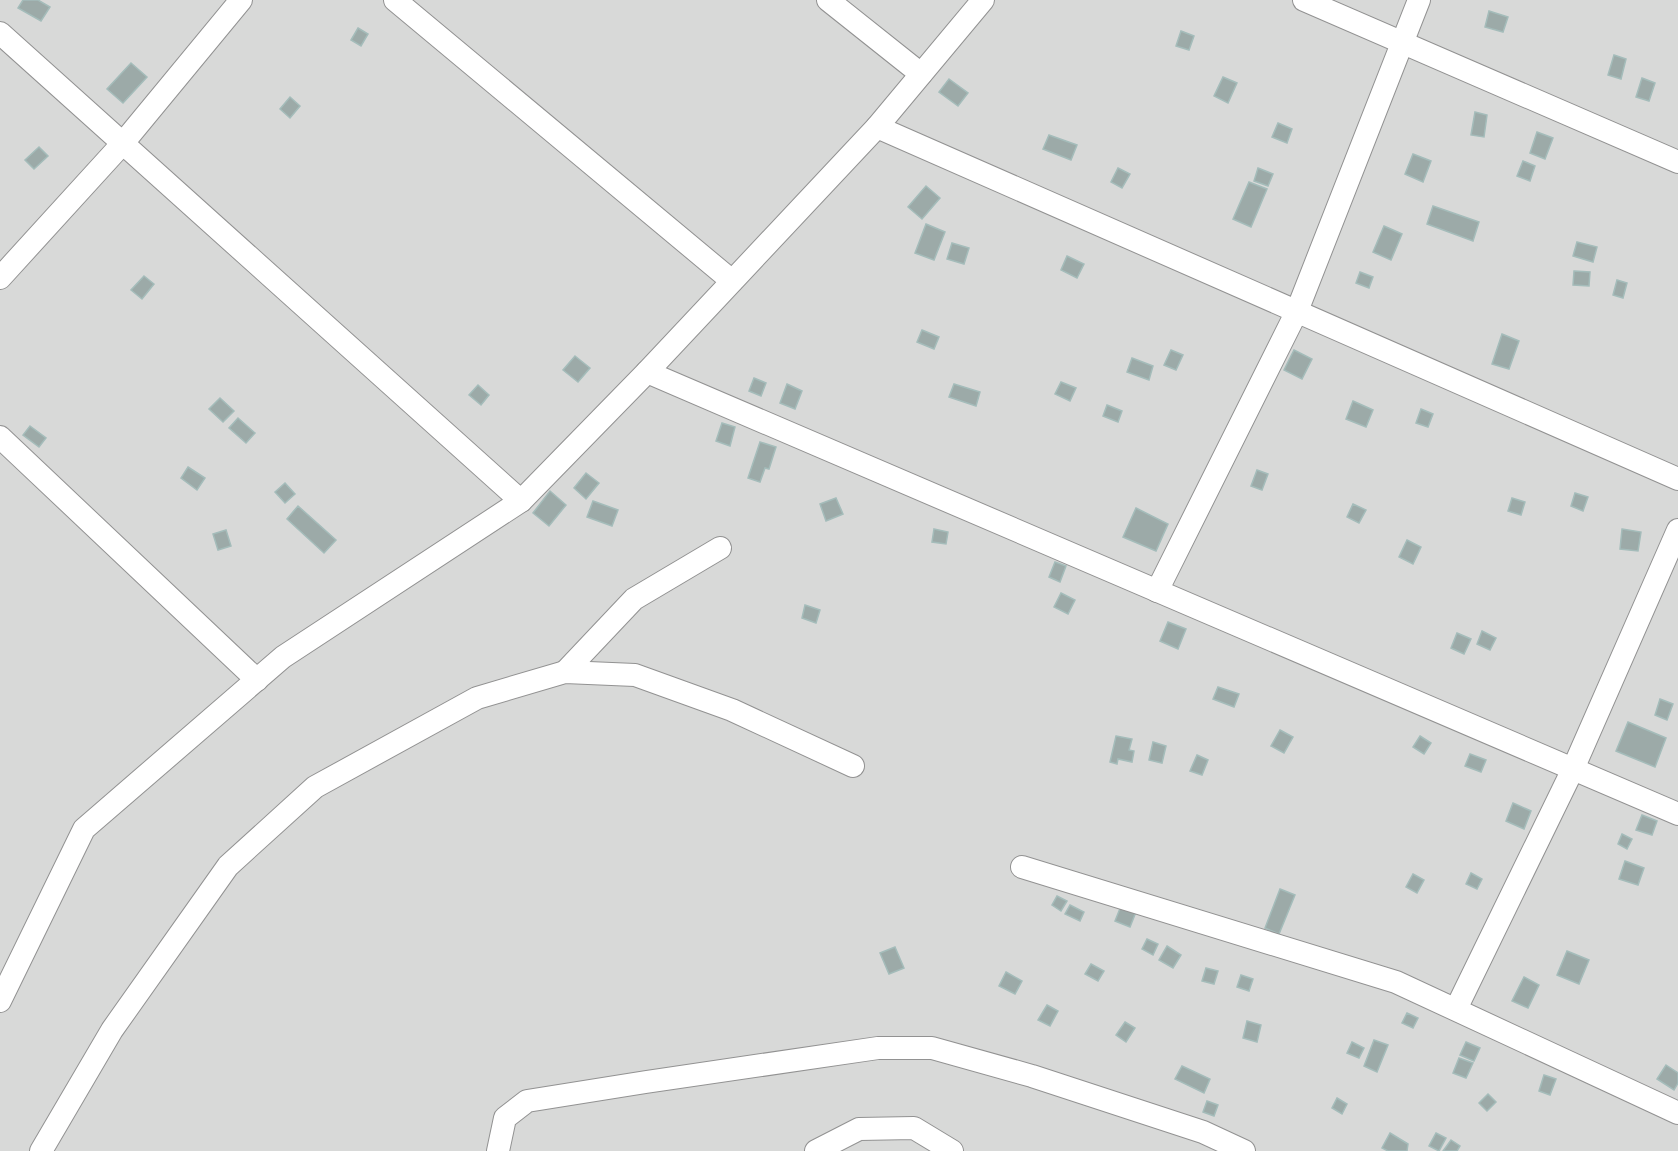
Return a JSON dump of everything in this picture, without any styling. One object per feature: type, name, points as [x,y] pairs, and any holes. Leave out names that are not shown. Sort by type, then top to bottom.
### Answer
[{"type":"street","points":[[0,279],[123,143],[241,0]]},
{"type":"street","points":[[395,0],[732,281]]},
{"type":"street","points":[[828,0],[921,74]]},
{"type":"street","points":[[0,1000],[84,829],[283,657],[521,501],[647,372],[877,127],[983,0]]},
{"type":"street","points":[[1304,0],[1678,162]]},
{"type":"street","points":[[1157,591],[1297,312],[1419,0]]},
{"type":"street","points":[[0,33],[521,501]]},
{"type":"street","points":[[877,127],[1678,479]]},
{"type":"street","points":[[647,372],[1678,814]]},
{"type":"street","points":[[0,437],[256,680]]},
{"type":"street","points":[[1456,1010],[1573,769],[1678,530]]},
{"type":"street","points":[[565,672],[634,599],[720,548]]},
{"type":"street","points":[[41,1151],[112,1030],[228,866],[315,787],[477,698],[565,672],[635,675],[732,710],[852,766]]},
{"type":"street","points":[[1022,867],[1396,982],[1678,1113]]},
{"type":"street","points":[[498,1151],[506,1118],[528,1101],[878,1048],[932,1048],[1032,1076],[1203,1132],[1244,1151]]},
{"type":"street","points":[[816,1151],[859,1129],[914,1128],[952,1151]]},
{"type":"shaded area","points":[[0,0],[1678,0],[1678,1151],[0,1151]]},
{"type":"building","points":[[23,0],[38,0],[50,7],[41,21],[18,8]]},
{"type":"building","points":[[1489,11],[1508,17],[1503,32],[1485,27]]},
{"type":"building","points":[[358,28],[368,34],[361,46],[351,40]]},
{"type":"building","points":[[1181,31],[1194,36],[1189,50],[1176,46]]},
{"type":"building","points":[[1614,55],[1626,59],[1621,79],[1608,75]]},
{"type":"building","points":[[131,63],[147,77],[123,103],[107,89]]},
{"type":"building","points":[[1223,77],[1237,83],[1228,103],[1214,96]]},
{"type":"building","points":[[1642,78],[1655,83],[1649,101],[1636,97]]},
{"type":"building","points":[[949,79],[968,93],[958,106],[939,92]]},
{"type":"building","points":[[290,97],[300,106],[290,118],[280,109]]},
{"type":"building","points":[[1475,112],[1487,115],[1484,137],[1471,135]]},
{"type":"building","points":[[1278,123],[1292,129],[1287,143],[1272,137]]},
{"type":"building","points":[[1537,132],[1553,138],[1545,159],[1530,153]]},
{"type":"building","points":[[1049,135],[1077,145],[1071,160],[1043,149]]},
{"type":"building","points":[[39,147],[48,156],[34,169],[25,160]]},
{"type":"building","points":[[1413,154],[1431,161],[1423,182],[1405,174]]},
{"type":"building","points":[[1523,161],[1535,166],[1530,181],[1517,176]]},
{"type":"building","points":[[1118,168],[1130,174],[1122,188],[1111,182]]},
{"type":"building","points":[[1258,168],[1273,174],[1268,186],[1254,181]]},
{"type":"building","points":[[1249,182],[1267,189],[1251,227],[1233,219]]},
{"type":"building","points":[[926,186],[940,198],[922,219],[908,207]]},
{"type":"building","points":[[1433,206],[1479,222],[1473,241],[1427,224]]},
{"type":"building","points":[[926,224],[945,232],[934,260],[915,253]]},
{"type":"building","points":[[1384,226],[1402,234],[1391,260],[1373,252]]},
{"type":"building","points":[[1577,242],[1597,247],[1593,262],[1573,256]]},
{"type":"building","points":[[952,243],[969,248],[964,264],[947,259]]},
{"type":"building","points":[[1067,256],[1084,264],[1077,278],[1061,270]]},
{"type":"building","points":[[1574,271],[1590,272],[1589,286],[1573,285]]},
{"type":"building","points":[[1360,272],[1373,277],[1369,288],[1356,283]]},
{"type":"building","points":[[144,276],[154,284],[142,299],[131,290]]},
{"type":"building","points":[[1617,280],[1627,283],[1623,298],[1613,295]]},
{"type":"building","points":[[922,330],[939,337],[934,349],[917,342]]},
{"type":"building","points":[[1502,334],[1519,341],[1509,369],[1492,364]]},
{"type":"building","points":[[1171,350],[1183,355],[1176,370],[1164,365]]},
{"type":"building","points":[[1294,350],[1312,359],[1302,379],[1284,370]]},
{"type":"building","points":[[575,356],[590,368],[578,382],[563,370]]},
{"type":"building","points":[[1132,358],[1153,366],[1149,380],[1127,372]]},
{"type":"building","points":[[754,378],[766,383],[761,396],[749,391]]},
{"type":"building","points":[[1061,382],[1076,388],[1070,401],[1055,394]]},
{"type":"building","points":[[787,384],[802,391],[795,409],[780,403]]},
{"type":"building","points":[[954,384],[980,392],[976,406],[949,397]]},
{"type":"building","points":[[478,385],[489,395],[481,405],[469,395]]},
{"type":"building","points":[[220,398],[234,411],[223,422],[209,409]]},
{"type":"building","points":[[1353,401],[1373,410],[1366,427],[1346,419]]},
{"type":"building","points":[[1107,405],[1122,411],[1118,422],[1103,416]]},
{"type":"building","points":[[1421,409],[1433,414],[1428,427],[1416,423]]},
{"type":"building","points":[[238,418],[255,433],[246,443],[229,428]]},
{"type":"building","points":[[722,423],[735,427],[730,446],[716,441]]},
{"type":"building","points":[[30,426],[46,438],[39,447],[23,435]]},
{"type":"building","points":[[760,442],[776,447],[769,469],[765,468],[760,482],[748,478]]},
{"type":"building","points":[[188,467],[205,478],[197,490],[181,478]]},
{"type":"building","points":[[1257,470],[1268,474],[1262,490],[1251,486]]},
{"type":"building","points":[[586,473],[599,483],[586,499],[574,488]]},
{"type":"building","points":[[285,483],[295,494],[285,503],[275,492]]},
{"type":"building","points":[[550,491],[566,505],[549,526],[533,513]]},
{"type":"building","points":[[1575,493],[1588,497],[1583,511],[1571,506]]},
{"type":"building","points":[[836,498],[843,514],[826,521],[820,504]]},
{"type":"building","points":[[1512,498],[1525,502],[1521,515],[1508,511]]},
{"type":"building","points":[[593,501],[618,510],[612,526],[587,517]]},
{"type":"building","points":[[1353,504],[1366,510],[1359,523],[1347,517]]},
{"type":"building","points":[[298,506],[336,540],[324,553],[287,519]]},
{"type":"building","points":[[1136,508],[1168,524],[1156,551],[1123,537]]},
{"type":"building","points":[[934,529],[948,532],[946,544],[932,542]]},
{"type":"building","points":[[1622,529],[1641,532],[1638,551],[1620,549]]},
{"type":"building","points":[[226,530],[231,546],[218,550],[213,534]]},
{"type":"building","points":[[1407,540],[1421,547],[1413,564],[1399,557]]},
{"type":"building","points":[[1055,562],[1066,566],[1060,582],[1049,577]]},
{"type":"building","points":[[1061,593],[1075,600],[1068,614],[1054,607]]},
{"type":"building","points":[[805,605],[820,610],[816,623],[802,618]]},
{"type":"building","points":[[1168,622],[1186,629],[1178,649],[1160,641]]},
{"type":"building","points":[[1482,631],[1496,638],[1490,650],[1477,644]]},
{"type":"building","points":[[1457,633],[1471,639],[1464,654],[1451,648]]},
{"type":"building","points":[[1218,687],[1239,694],[1234,707],[1213,699]]},
{"type":"building","points":[[1660,699],[1673,704],[1667,720],[1655,715]]},
{"type":"building","points":[[1628,722],[1666,738],[1655,767],[1616,751]]},
{"type":"building","points":[[1280,730],[1293,737],[1284,753],[1271,746]]},
{"type":"building","points":[[1116,736],[1132,739],[1129,750],[1134,751],[1132,762],[1118,759],[1117,764],[1110,762]]},
{"type":"building","points":[[1420,736],[1431,743],[1424,754],[1413,747]]},
{"type":"building","points":[[1153,742],[1166,746],[1162,763],[1149,760]]},
{"type":"building","points":[[1470,754],[1486,760],[1481,772],[1465,766]]},
{"type":"building","points":[[1197,755],[1208,760],[1202,775],[1190,771]]},
{"type":"building","points":[[1513,803],[1531,811],[1524,829],[1506,821]]},
{"type":"building","points":[[1642,815],[1657,821],[1652,835],[1636,830]]},
{"type":"building","points":[[1622,834],[1632,839],[1627,849],[1618,844]]},
{"type":"building","points":[[1625,861],[1644,868],[1638,885],[1619,879]]},
{"type":"building","points":[[1471,873],[1482,879],[1477,889],[1466,884]]},
{"type":"building","points":[[1413,874],[1424,880],[1417,893],[1406,887]]},
{"type":"building","points":[[1280,889],[1295,895],[1279,934],[1265,928]]},
{"type":"building","points":[[1057,896],[1067,901],[1061,911],[1052,905]]},
{"type":"building","points":[[1070,905],[1084,912],[1080,921],[1065,914]]},
{"type":"building","points":[[1121,906],[1136,912],[1130,927],[1115,921]]},
{"type":"building","points":[[1147,939],[1158,944],[1153,955],[1142,949]]},
{"type":"building","points":[[1167,946],[1181,955],[1173,968],[1159,960]]},
{"type":"building","points":[[895,947],[904,968],[889,974],[880,953]]},
{"type":"building","points":[[1567,951],[1589,960],[1579,984],[1557,975]]},
{"type":"building","points":[[1091,964],[1104,971],[1098,981],[1085,974]]},
{"type":"building","points":[[1206,968],[1218,971],[1214,984],[1202,981]]},
{"type":"building","points":[[1006,972],[1022,981],[1015,994],[999,986]]},
{"type":"building","points":[[1241,975],[1253,979],[1249,991],[1237,987]]},
{"type":"building","points":[[1524,977],[1539,985],[1528,1008],[1512,1001]]},
{"type":"building","points":[[1047,1005],[1058,1011],[1050,1026],[1038,1020]]},
{"type":"building","points":[[1407,1013],[1418,1018],[1413,1028],[1402,1023]]},
{"type":"building","points":[[1247,1021],[1261,1025],[1257,1042],[1243,1038]]},
{"type":"building","points":[[1125,1022],[1135,1028],[1126,1042],[1116,1035]]},
{"type":"building","points":[[1374,1040],[1388,1045],[1377,1072],[1364,1066]]},
{"type":"building","points":[[1352,1042],[1364,1048],[1359,1058],[1347,1053]]},
{"type":"building","points":[[1466,1042],[1480,1048],[1474,1061],[1460,1055]]},
{"type":"building","points":[[1459,1058],[1473,1063],[1466,1078],[1453,1073]]},
{"type":"building","points":[[1666,1065],[1678,1073],[1678,1083],[1674,1090],[1657,1079]]},
{"type":"building","points":[[1182,1066],[1210,1079],[1204,1093],[1175,1079]]},
{"type":"building","points":[[1544,1075],[1556,1079],[1550,1095],[1539,1091]]},
{"type":"building","points":[[1488,1094],[1496,1102],[1487,1111],[1479,1103]]},
{"type":"building","points":[[1337,1098],[1347,1104],[1342,1114],[1332,1108]]},
{"type":"building","points":[[1207,1101],[1218,1105],[1214,1116],[1203,1112]]},
{"type":"building","points":[[1390,1133],[1408,1144],[1407,1151],[1388,1151],[1382,1148]]},
{"type":"building","points":[[1436,1133],[1446,1138],[1439,1151],[1429,1146]]},
{"type":"building","points":[[1451,1140],[1460,1146],[1457,1151],[1443,1151]]}]
